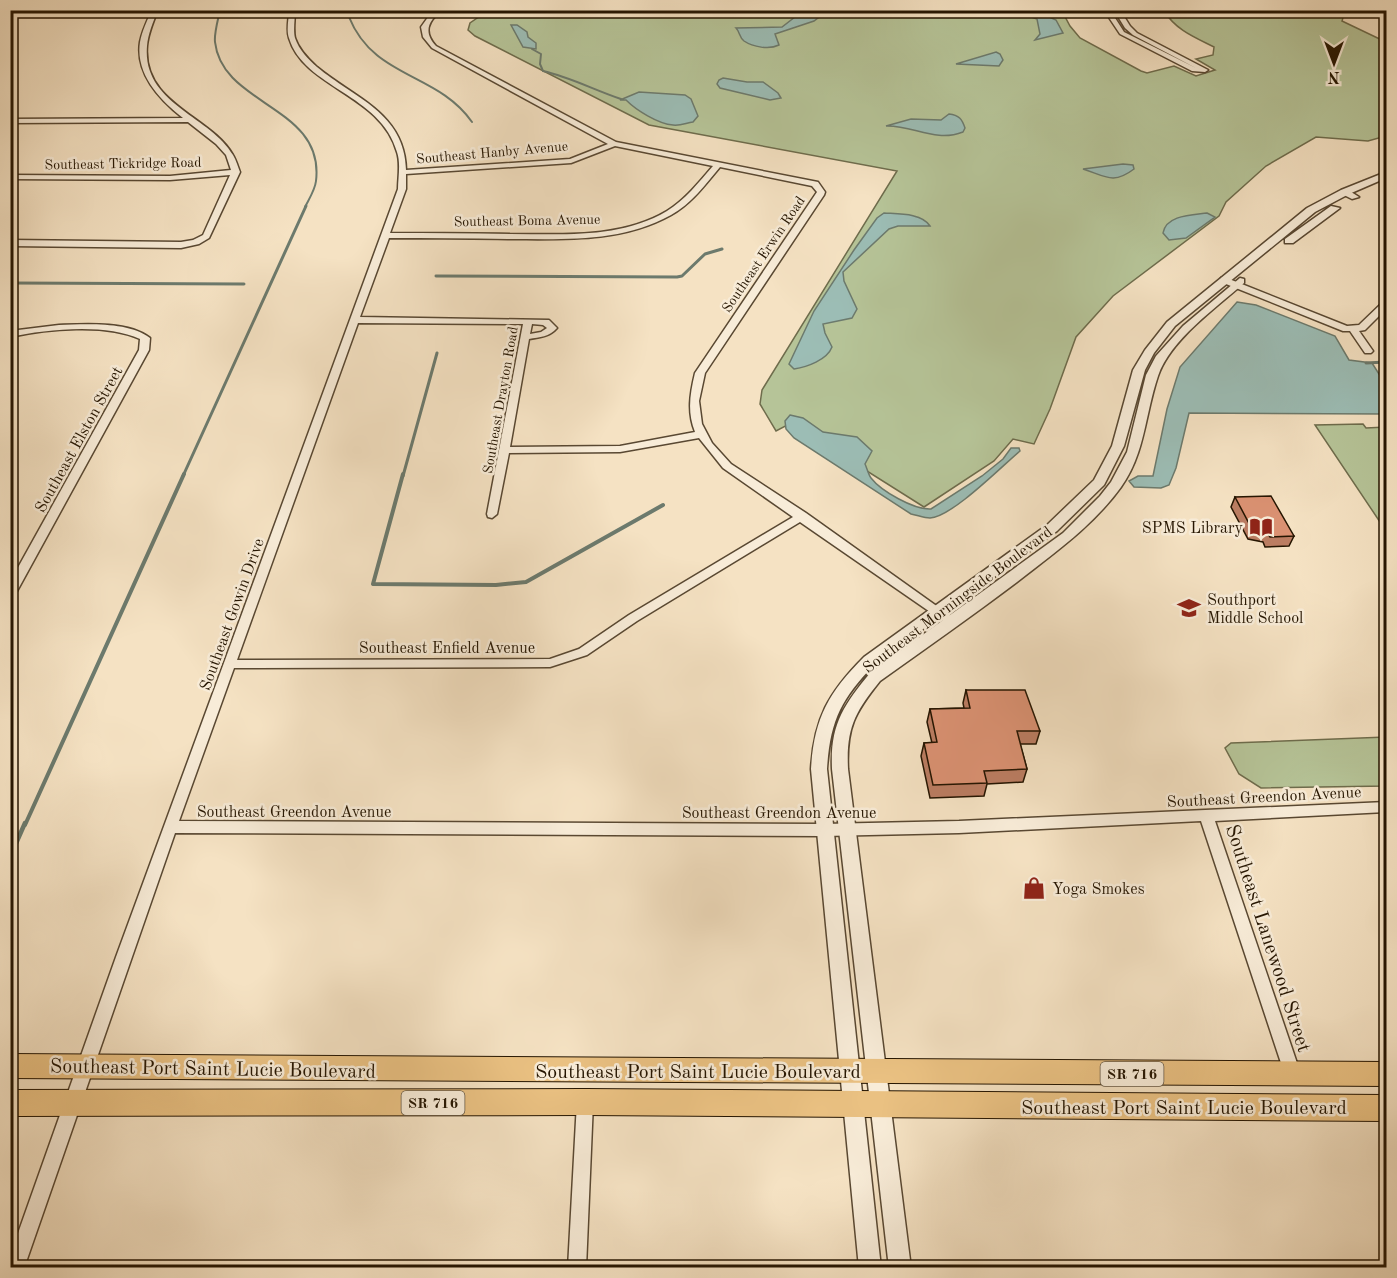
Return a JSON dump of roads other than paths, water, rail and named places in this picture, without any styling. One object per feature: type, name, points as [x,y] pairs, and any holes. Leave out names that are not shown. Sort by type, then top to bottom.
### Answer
[{"type":"main road","name":"Southeast Port Saint Lucie Boulevard","points":[[10,1066],[1386,1074]]},
{"type":"main road","name":"Southeast Port Saint Lucie Boulevard","points":[[10,1103],[585,1102],[1386,1108]]},
{"type":"street","points":[[10,243],[181,245],[196,242],[206,236],[236,172],[231,155],[222,144],[187,120],[155,88],[145,66],[143,49],[145,34],[155,10]]},
{"type":"street","name":"Southeast Gowin Drive","points":[[15,1268],[85,1067],[402,189],[405,172],[400,146],[391,128],[378,111],[325,78],[296,51],[290,37],[289,21],[292,10]]},
{"type":"street","name":"Southeast Erwin Road","points":[[439,10],[425,23],[423,32],[434,47],[614,144],[815,184],[821,192],[700,373],[693,395],[695,420],[701,434],[727,466],[953,622]]},
{"type":"street","points":[[1118,12],[1127,27],[1135,34],[1205,69],[1194,70],[1128,36],[1119,30],[1109,13],[1118,12]]},
{"type":"street","points":[[10,121],[187,120]]},
{"type":"street","name":"Southeast Hanby Avenue","points":[[405,172],[571,161],[614,144]]},
{"type":"street","name":"Southeast Boma Avenue","points":[[385,235],[594,235],[628,228],[668,213],[685,202],[718,165]]},
{"type":"street","name":"Southeast Tickridge Road","points":[[10,177],[170,178],[236,172]]},
{"type":"street","name":"Southeast Morningside Boulevard","points":[[870,1268],[852,1072],[819,769],[820,741],[834,700],[868,661],[1052,528],[1099,482],[1114,457],[1139,370],[1187,328],[1229,283],[1285,238],[1322,216],[1350,194],[1386,175]]},
{"type":"street","name":"Southeast Morningside Boulevard","points":[[1350,194],[1386,184]]},
{"type":"street","points":[[1229,283],[1346,329],[1362,328],[1386,304]]},
{"type":"street","name":"Southeast Drayton Road","points":[[354,320],[528,321],[492,514]]},
{"type":"street","points":[[526,337],[544,334],[552,328],[546,322],[528,321]]},
{"type":"street","name":"Southeast Elston Street","points":[[10,334],[39,329],[119,328],[138,332],[145,338],[144,350],[10,593]]},
{"type":"street","points":[[1354,330],[1368,351]]},
{"type":"street","name":"Southeast Morningside Boulevard","points":[[900,1268],[840,769],[839,746],[843,725],[854,703],[875,677],[1068,536],[1117,483],[1136,443],[1156,354]]},
{"type":"street","points":[[505,450],[620,449],[701,434]]},
{"type":"street","points":[[1119,440],[1136,443]]},
{"type":"street","name":"Southeast Enfield Avenue","points":[[231,664],[550,663],[583,652],[633,618],[802,516]]},
{"type":"street","points":[[1052,528],[1068,536]]},
{"type":"street","name":"Southeast Greendon Avenue","points":[[172,827],[824,830],[967,826],[1386,807]]},
{"type":"street","name":"Southeast Lanewood Street","points":[[1206,815],[1293,1075]]},
{"type":"street","points":[[577,1268],[585,1102]]},
{"type":"water","points":[[804,10],[827,11],[814,21],[775,34],[779,45],[775,47],[761,47],[748,43],[742,39],[736,28],[782,27]]},
{"type":"water","points":[[1023,11],[1044,11],[1056,20],[1063,33],[1035,40],[1040,34],[1037,19],[1026,15]]},
{"type":"water","points":[[511,25],[517,25],[527,32],[528,37],[536,43],[536,49],[523,47]]},
{"type":"water","points":[[996,52],[1003,60],[999,66],[956,64]]},
{"type":"water","points":[[723,78],[763,82],[781,98],[770,100],[720,88],[717,84]]},
{"type":"water","points":[[639,92],[685,95],[691,99],[698,116],[693,122],[678,125],[667,124],[648,116],[626,100],[620,100]]},
{"type":"water","points":[[949,114],[958,116],[965,128],[963,132],[943,136],[886,126],[911,119],[941,120]]},
{"type":"water","points":[[1133,165],[1134,169],[1114,178],[1083,169]]},
{"type":"water","points":[[884,213],[916,216],[930,226],[898,226],[889,229],[843,272],[844,281],[857,309],[852,318],[823,324],[832,347],[826,356],[805,367],[794,369],[789,364],[814,311],[854,250],[877,218]]},
{"type":"water","points":[[1207,213],[1215,217],[1186,238],[1169,240],[1163,233],[1165,227],[1174,219]]},
{"type":"water","points":[[1237,302],[1256,305],[1335,336],[1349,360],[1372,363],[1386,385],[1386,414],[1189,413],[1176,468],[1169,485],[1161,488],[1134,487],[1129,481],[1138,476],[1153,476],[1167,409],[1180,367]]},
{"type":"water","points":[[790,415],[803,418],[823,432],[857,437],[872,451],[865,464],[876,483],[898,499],[924,508],[931,509],[982,476],[1003,459],[1011,448],[1019,448],[1020,451],[951,509],[925,518],[911,514],[794,438],[786,429],[785,421]]},
{"type":"waterway","points":[[220,10],[215,42],[222,63],[235,80],[290,121],[305,137],[315,156],[316,181],[305,207]]},
{"type":"waterway","points":[[349,17],[360,37],[374,53],[442,93],[472,122]]},
{"type":"waterway","points":[[532,49],[541,54],[540,64],[543,71],[621,99]]},
{"type":"waterway","points":[[183,476],[306,206]]},
{"type":"waterway","points":[[436,276],[677,277],[682,276],[705,254],[722,249]]},
{"type":"waterway","points":[[10,283],[244,284]]},
{"type":"waterway","points":[[403,476],[437,353]]},
{"type":"waterway","points":[[1366,363],[1386,362]]},
{"type":"waterway","points":[[25,825],[184,474]]},
{"type":"waterway","points":[[403,474],[373,584],[496,585],[526,582],[663,505]]},
{"type":"waterway","points":[[10,857],[25,823]]},
{"type":"place","name":"SPMS Library","points":[[1261,527]]},
{"type":"place","name":"Southport Middle School","points":[[1189,608]]},
{"type":"place","name":"Yoga Smokes","points":[[1034,888]]}]
